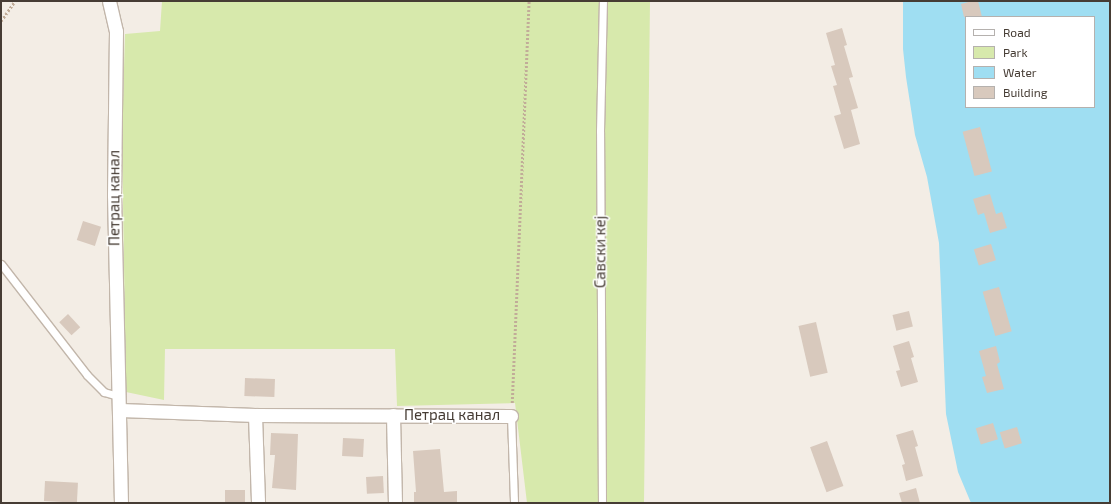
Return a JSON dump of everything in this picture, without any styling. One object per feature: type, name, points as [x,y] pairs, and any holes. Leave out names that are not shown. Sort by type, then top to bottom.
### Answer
[{"type":"street","name":"Петрац канал","points":[[109,1],[116,31],[114,195],[121,503]]},
{"type":"street","name":"Петрац канал","points":[[120,410],[255,415],[511,416]]},
{"type":"street","points":[[255,415],[258,503]]},
{"type":"street","name":"Петрац канал","points":[[393,415],[395,503]]},
{"type":"lane","name":"Савски кеј","points":[[602,503],[599,406],[600,131],[604,1]]},
{"type":"lane","points":[[1,264],[87,375],[104,392],[118,396]]},
{"type":"lane","points":[[511,416],[514,503]]},
{"type":"path","points":[[1,22],[15,1]]},
{"type":"path","points":[[511,416],[529,1]]},
{"type":"green space","points":[[162,1],[650,1],[644,503],[527,503],[515,403],[397,406],[395,349],[165,349],[164,400],[126,392],[122,137],[125,34],[160,31]]},
{"type":"water","points":[[903,1],[1110,1],[1110,503],[971,503],[958,472],[946,414],[939,243],[927,177],[915,135],[903,49]]},
{"type":"building","points":[[978,1],[982,16],[964,17],[961,4]]},
{"type":"building","points":[[842,28],[847,45],[844,46],[853,77],[849,78],[858,108],[851,110],[860,144],[844,149],[834,116],[841,114],[833,86],[837,85],[831,66],[835,65],[826,33]]},
{"type":"building","points":[[980,127],[992,171],[975,176],[963,132]]},
{"type":"building","points":[[990,194],[996,214],[1002,212],[1007,228],[990,233],[984,213],[978,215],[973,199]]},
{"type":"building","points":[[83,221],[101,227],[95,246],[77,240]]},
{"type":"building","points":[[991,244],[996,260],[979,266],[974,249]]},
{"type":"building","points":[[999,287],[1012,331],[995,336],[983,292]]},
{"type":"building","points":[[909,311],[913,327],[896,331],[893,315]]},
{"type":"building","points":[[68,314],[80,327],[71,335],[59,322]]},
{"type":"building","points":[[816,322],[828,373],[810,377],[798,326]]},
{"type":"building","points":[[909,341],[914,357],[911,358],[918,382],[901,387],[896,371],[900,370],[893,346]]},
{"type":"building","points":[[996,346],[1000,362],[997,364],[1004,389],[987,393],[982,377],[986,376],[979,351]]},
{"type":"building","points":[[245,378],[275,379],[274,397],[244,396]]},
{"type":"building","points":[[993,423],[998,439],[981,445],[976,428]]},
{"type":"building","points":[[1017,427],[1022,443],[1005,449],[1000,432]]},
{"type":"building","points":[[913,430],[918,446],[915,447],[923,476],[906,481],[902,465],[905,464],[896,435]]},
{"type":"building","points":[[271,433],[298,434],[296,490],[272,488],[275,455],[270,455]]},
{"type":"building","points":[[343,438],[364,439],[363,457],[342,456]]},
{"type":"building","points":[[827,441],[843,486],[827,492],[810,447]]},
{"type":"building","points":[[440,449],[444,492],[457,491],[457,502],[414,503],[414,492],[416,492],[413,451]]},
{"type":"building","points":[[383,476],[384,493],[367,494],[366,477]]},
{"type":"building","points":[[45,481],[78,483],[77,503],[44,501]]},
{"type":"building","points":[[916,488],[920,503],[902,503],[899,493]]},
{"type":"building","points":[[225,490],[245,490],[245,503],[225,503]]}]
